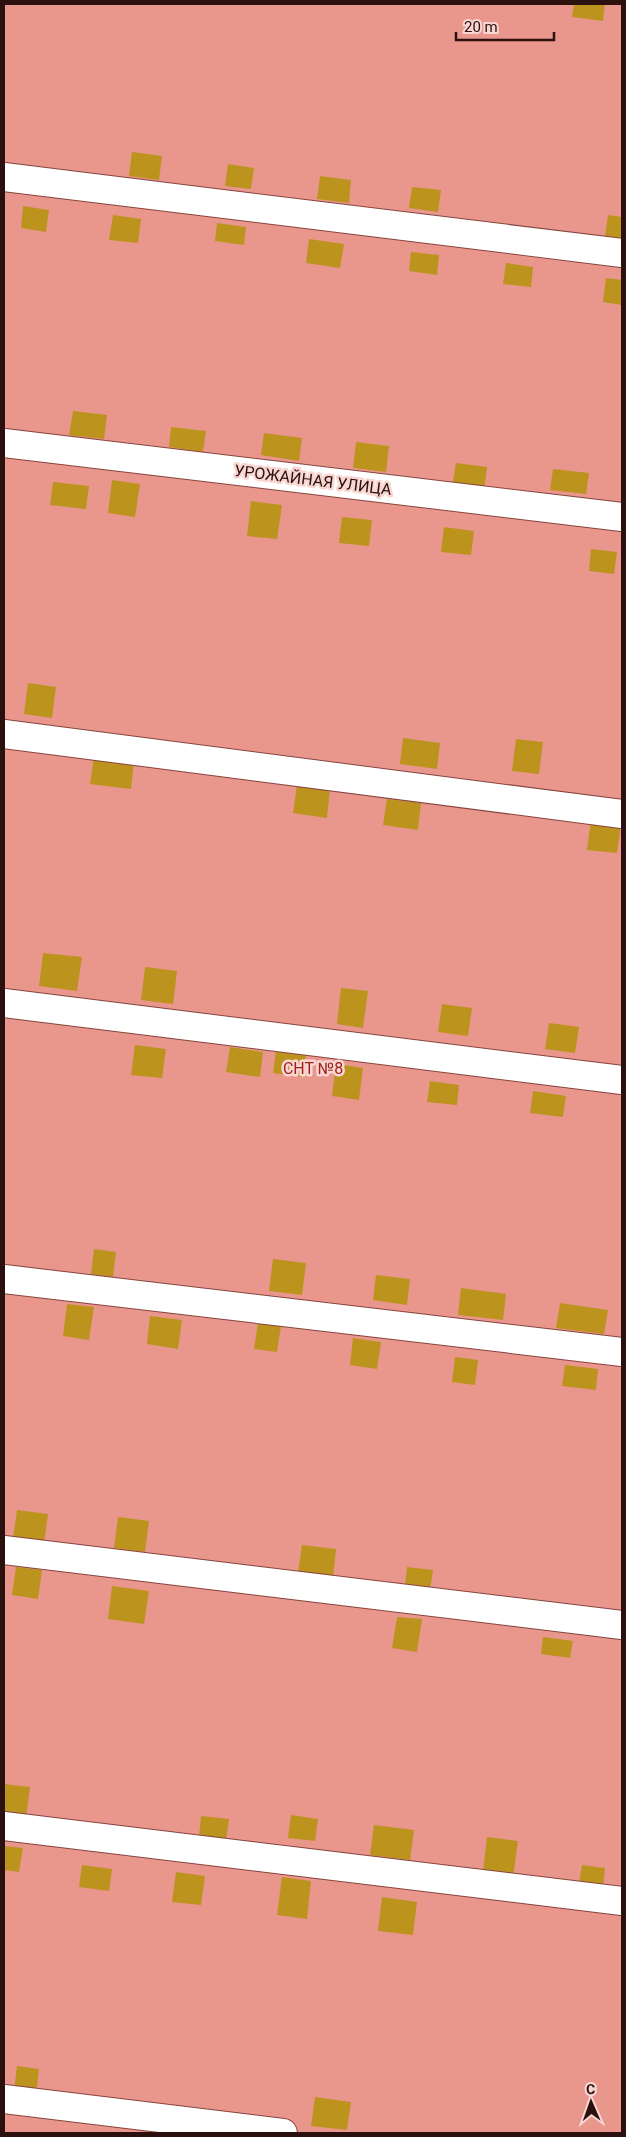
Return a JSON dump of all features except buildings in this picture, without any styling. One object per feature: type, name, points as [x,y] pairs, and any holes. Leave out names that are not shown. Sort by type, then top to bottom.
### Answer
[{"type":"street","points":[[4,177],[622,253]]},
{"type":"street","name":"УРОЖАЙНАЯ УЛИЦА","points":[[4,443],[622,517]]},
{"type":"street","points":[[4,734],[622,814]]},
{"type":"street","points":[[4,1003],[622,1080]]},
{"type":"street","points":[[4,1279],[622,1352]]},
{"type":"street","points":[[4,1550],[622,1624]]},
{"type":"street","points":[[4,1826],[622,1901]]},
{"type":"street","points":[[4,2100],[283,2133]]},
{"type":"green space","name":"СНТ №8","points":[[4,4],[622,4],[622,2133],[4,2133]]}]
